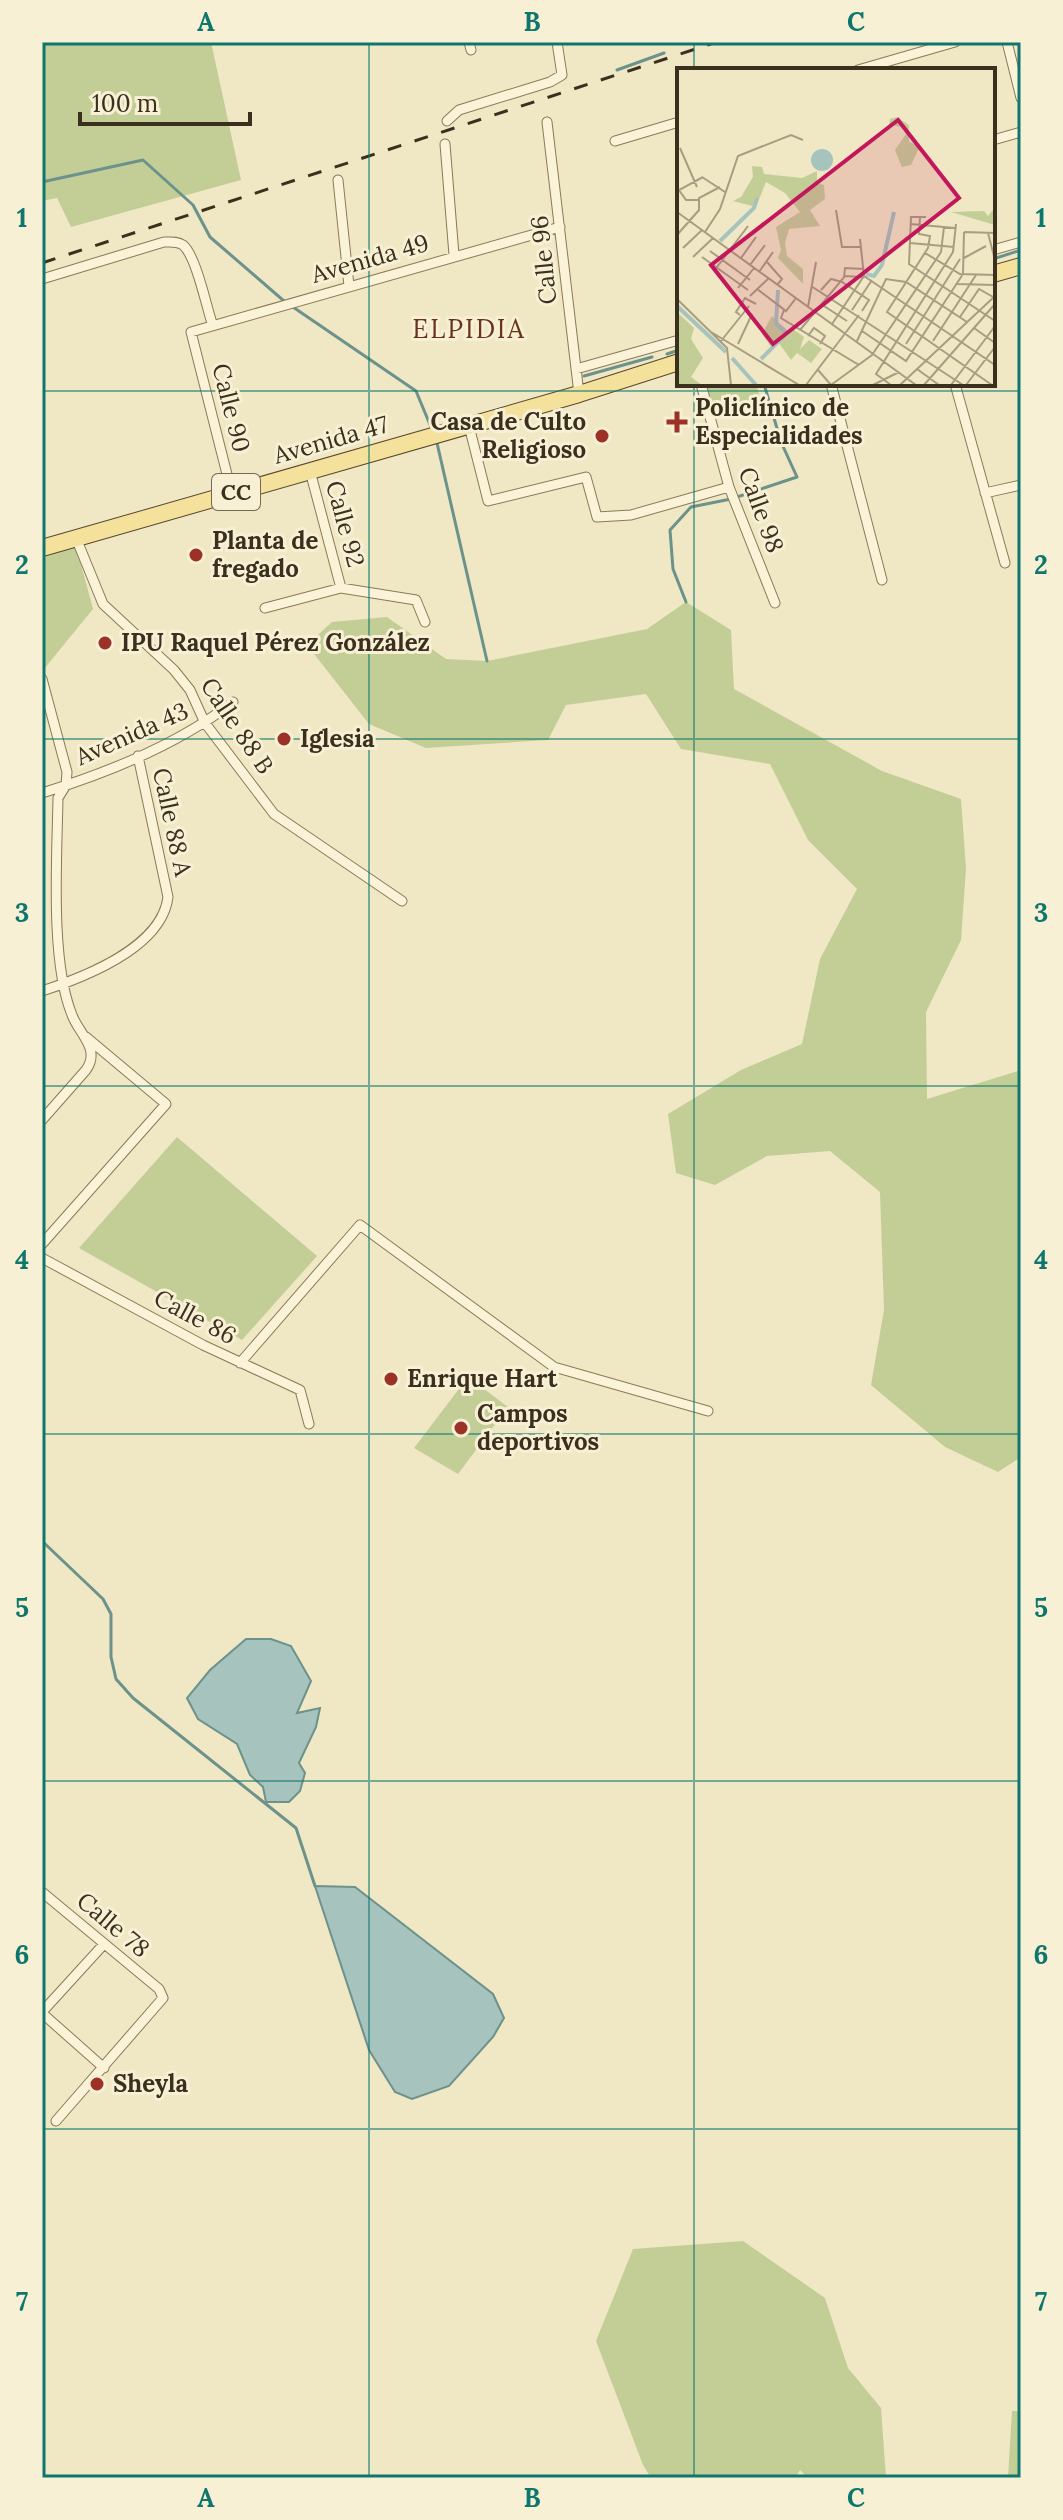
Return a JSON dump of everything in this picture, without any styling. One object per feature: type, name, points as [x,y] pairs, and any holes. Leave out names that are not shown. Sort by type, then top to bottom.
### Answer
[{"type":"main road","points":[[995,273],[1021,266]]},
{"type":"main road","name":"Avenida 47","points":[[42,548],[579,394],[677,363]]},
{"type":"street","points":[[447,121],[459,110],[550,82],[562,75],[557,42]]},
{"type":"street","points":[[865,68],[955,42]]},
{"type":"street","points":[[1007,42],[1021,98]]},
{"type":"street","name":"Calle 96","points":[[547,122],[579,394]]},
{"type":"street","points":[[615,141],[677,123]]},
{"type":"street","points":[[995,139],[1021,132]]},
{"type":"street","points":[[445,144],[454,255]]},
{"type":"street","points":[[338,180],[349,286]]},
{"type":"street","name":"Avenida 49","points":[[191,332],[212,323],[560,227]]},
{"type":"street","points":[[42,279],[164,242],[179,242],[193,264],[212,323]]},
{"type":"street","points":[[995,249],[1021,242]]},
{"type":"street","name":"Calle 90","points":[[191,332],[232,494]]},
{"type":"street","points":[[576,369],[677,341]]},
{"type":"street","name":"Calle 98","points":[[702,386],[729,487],[775,603]]},
{"type":"street","points":[[832,386],[882,580]]},
{"type":"street","points":[[956,386],[1005,563]]},
{"type":"street","points":[[469,426],[488,501],[586,477],[597,517],[631,515],[729,487]]},
{"type":"street","name":"Calle 92","points":[[310,471],[341,588]]},
{"type":"street","points":[[985,493],[1021,485]]},
{"type":"street","name":"Calle 88 B","points":[[76,538],[103,604],[174,670],[190,690],[205,723],[274,814],[402,901]]},
{"type":"street","points":[[265,608],[341,588],[416,600],[425,622]]},
{"type":"street","points":[[42,679],[67,772],[66,785],[58,798],[57,938],[72,1015],[92,1052],[91,1063],[86,1070],[42,1120]]},
{"type":"street","name":"Avenida 43","points":[[42,793],[138,756],[205,723],[233,702]]},
{"type":"street","name":"Calle 88 A","points":[[65,984],[123,954],[150,933],[166,912],[168,897],[138,756]]},
{"type":"street","points":[[42,991],[65,984]]},
{"type":"street","points":[[42,1244],[166,1104],[86,1036]]},
{"type":"street","points":[[240,1363],[360,1225],[554,1367],[708,1411]]},
{"type":"street","name":"Calle 86","points":[[42,1258],[240,1363],[300,1390],[309,1424]]},
{"type":"street","name":"Calle 78","points":[[42,1892],[159,1989],[163,1998],[104,2068]]},
{"type":"street","points":[[56,2121],[104,2068],[42,2012],[104,1944]]},
{"type":"green space","points":[[42,42],[211,42],[241,180],[71,227],[57,198],[42,201]]},
{"type":"green space","points":[[705,386],[757,386],[760,397],[712,411]]},
{"type":"green space","points":[[76,546],[93,609],[44,669],[42,555]]},
{"type":"green space","points":[[686,602],[731,630],[734,689],[882,771],[961,799],[966,869],[961,940],[926,1012],[927,1099],[1021,1070],[1021,1457],[998,1472],[945,1447],[871,1385],[884,1310],[880,1192],[830,1151],[767,1156],[715,1185],[676,1173],[668,1114],[741,1070],[802,1044],[820,959],[857,889],[808,840],[770,764],[681,749],[646,694],[566,705],[548,740],[426,748],[369,724],[307,645],[332,622],[387,617],[446,659],[487,661],[647,629]]},
{"type":"green space","points":[[177,1137],[317,1256],[242,1340],[79,1248]]},
{"type":"green space","name":"Campos deportivos","points":[[468,1377],[508,1407],[458,1474],[414,1448]]},
{"type":"green space","points":[[743,2241],[825,2298],[848,2368],[881,2408],[886,2478],[808,2478],[800,2470],[795,2478],[651,2478],[643,2465],[596,2341],[633,2249]]},
{"type":"green space","points":[[1012,2411],[1021,2411],[1021,2478],[1008,2478]]},
{"type":"water","points":[[246,1639],[271,1639],[291,1646],[311,1681],[297,1713],[320,1708],[316,1727],[299,1763],[305,1773],[300,1791],[289,1802],[266,1802],[263,1787],[250,1775],[237,1744],[198,1719],[187,1698],[210,1670]]},
{"type":"water","points":[[315,1886],[355,1887],[493,1994],[504,2018],[493,2037],[449,2086],[412,2099],[395,2092],[369,2050]]},
{"type":"waterway","points":[[617,70],[664,53]]},
{"type":"waterway","points":[[42,182],[143,160],[193,205],[210,237],[284,301]]},
{"type":"waterway","points":[[995,258],[1021,250]]},
{"type":"waterway","points":[[290,305],[416,391],[433,432]]},
{"type":"waterway","points":[[667,354],[677,351]]},
{"type":"waterway","points":[[584,376],[652,357]]},
{"type":"waterway","points":[[737,497],[797,477],[781,442],[765,386]]},
{"type":"waterway","points":[[437,443],[487,661]]},
{"type":"waterway","points":[[686,602],[673,569],[670,530],[691,507],[731,499]]},
{"type":"waterway","points":[[42,1541],[103,1599],[111,1614],[111,1657],[116,1679],[133,1698],[296,1828],[315,1886]]},
{"type":"railway","points":[[42,263],[717,42]]},
{"type":"place","name":"Policlínico de Especialidades","points":[[677,422]]},
{"type":"place","name":"Casa de Culto Religioso","points":[[602,436]]},
{"type":"place","name":"Planta de fregado","points":[[196,555]]},
{"type":"place","name":"IPU Raquel Pérez González","points":[[105,643]]},
{"type":"place","name":"Iglesia","points":[[284,739]]},
{"type":"place","name":"Enrique Hart","points":[[391,1379]]},
{"type":"place","name":"Campos deportivos","points":[[461,1428]]},
{"type":"place","name":"Sheyla","points":[[97,2084]]},
{"type":"district","name":"ELPIDIA","points":[[469,329]]}]
